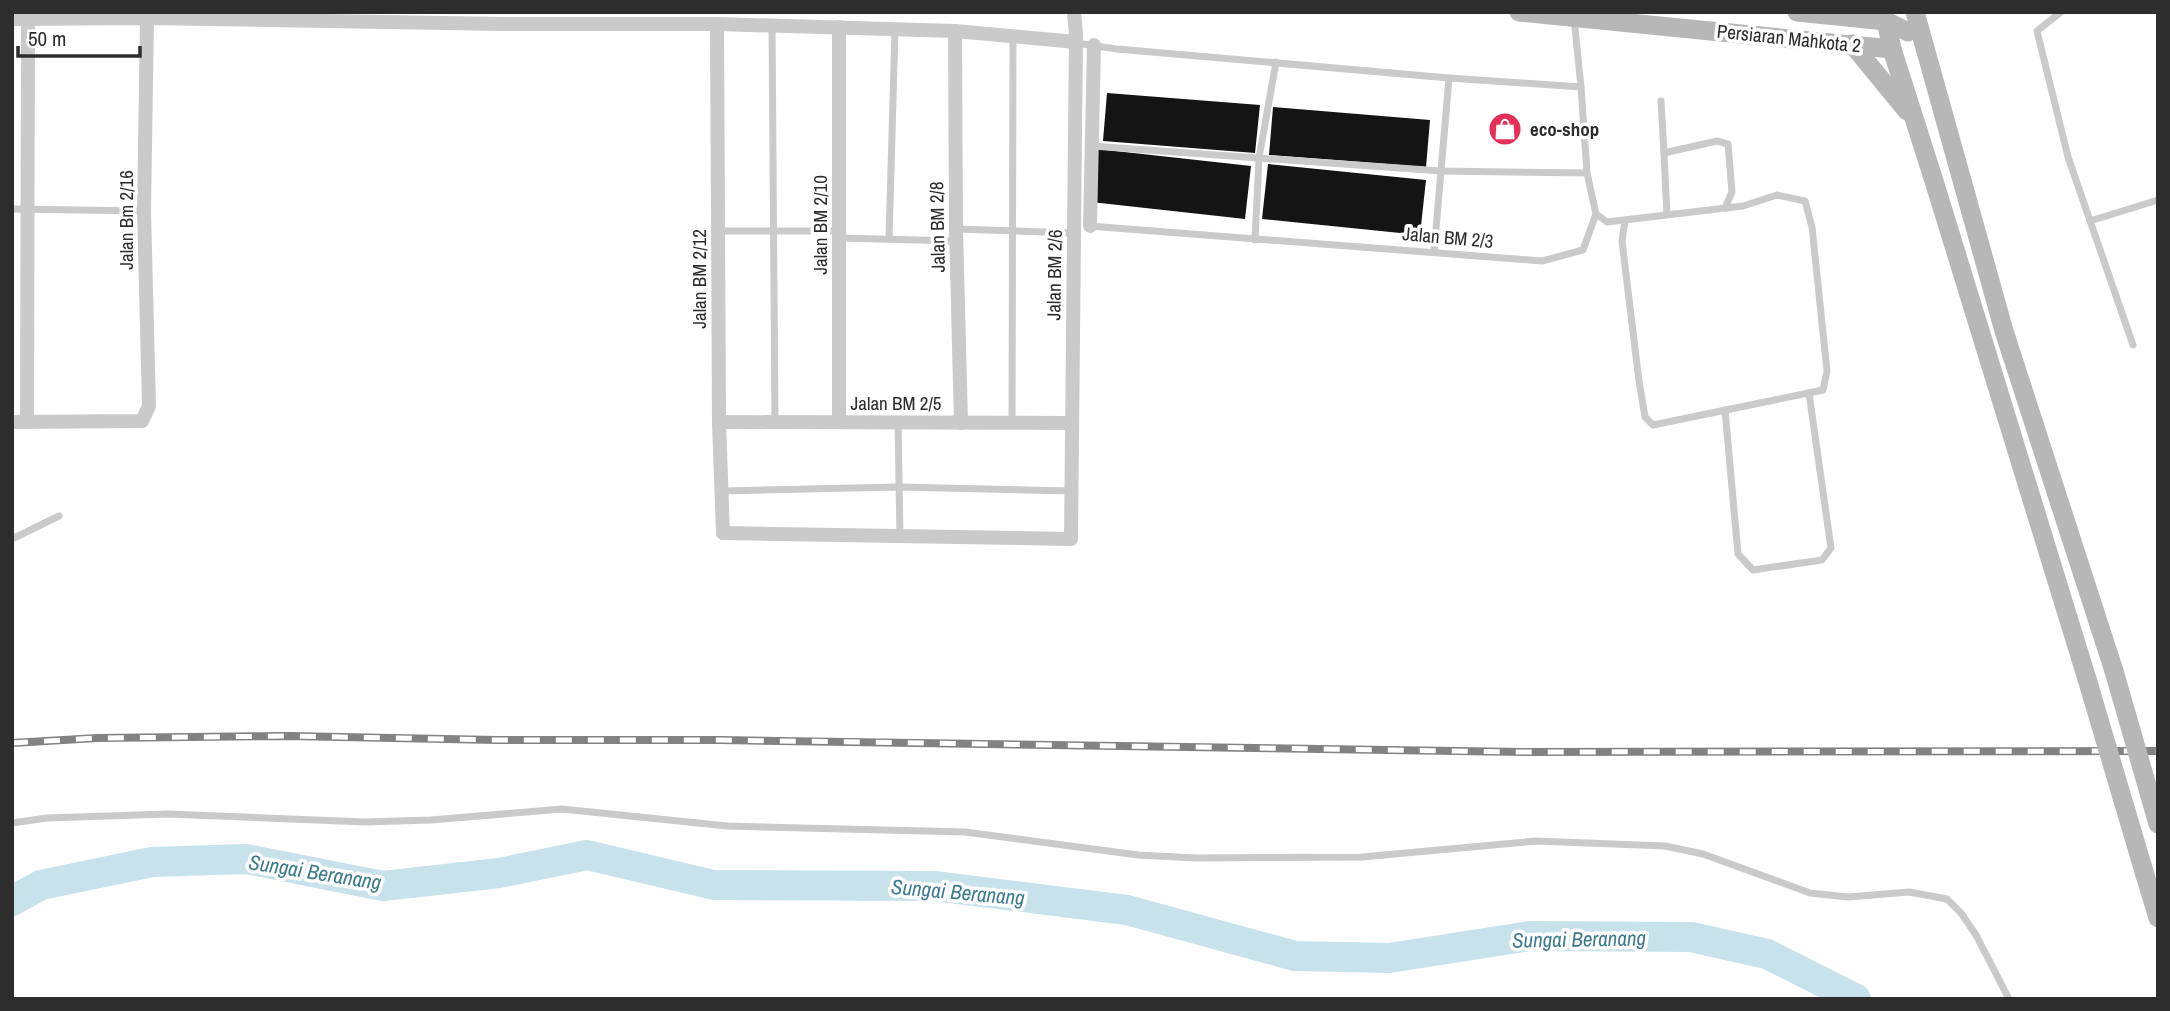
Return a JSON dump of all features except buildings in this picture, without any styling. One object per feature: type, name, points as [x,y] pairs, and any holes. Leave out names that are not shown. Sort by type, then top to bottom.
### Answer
[{"type":"main road","name":"Persiaran Mahkota 2","points":[[1519,12],[1892,48]]},
{"type":"main road","name":"Persiaran Mahkota 2","points":[[1797,12],[1891,15]]},
{"type":"main road","points":[[1915,12],[2004,331],[2113,671],[2158,824]]},
{"type":"main road","points":[[1891,15],[1908,32],[1951,166],[1974,223]]},
{"type":"main road","points":[[1891,15],[1892,48],[1912,117],[1934,180],[2158,918]]},
{"type":"main road","points":[[1892,48],[1908,32]]},
{"type":"main road","points":[[1852,44],[1912,117]]},
{"type":"street","name":"Jalan BM 2/6","points":[[900,536],[1071,539],[1076,43],[1074,12]]},
{"type":"street","name":"Jalan Bm 2/16","points":[[19,422],[142,421],[149,406],[144,211],[147,18]]},
{"type":"street","points":[[12,19],[717,24],[955,31],[1076,43]]},
{"type":"street","points":[[19,422],[20,209],[28,19]]},
{"type":"street","name":"Jalan BM 2/12","points":[[717,24],[719,422],[723,533],[900,536]]},
{"type":"street","name":"Jalan BM 2/10","points":[[838,27],[839,422]]},
{"type":"street","name":"Jalan BM 2/8","points":[[955,31],[956,235],[961,423]]},
{"type":"street","points":[[1090,226],[1094,46]]},
{"type":"street","name":"Jalan BM 2/5","points":[[719,422],[1072,423]]},
{"type":"lane","points":[[2061,12],[2037,31],[2068,157],[2133,345]]},
{"type":"lane","points":[[1573,17],[1587,173],[1596,214],[1607,222],[1743,206],[1777,195],[1805,201],[1812,227],[1827,371],[1823,390],[1653,425],[1645,417],[1622,241],[1625,220]]},
{"type":"lane","points":[[772,26],[775,422]]},
{"type":"lane","points":[[889,239],[895,29]]},
{"type":"lane","points":[[1012,423],[1013,37]]},
{"type":"lane","points":[[1076,43],[1117,49],[1581,87]]},
{"type":"lane","points":[[1255,240],[1259,158],[1276,62]]},
{"type":"lane","points":[[1434,252],[1450,78]]},
{"type":"lane","points":[[1661,101],[1667,215]]},
{"type":"lane","points":[[1664,153],[1717,141],[1728,144],[1732,192],[1725,208]]},
{"type":"lane","points":[[1092,146],[1441,171],[1587,173]]},
{"type":"lane","points":[[2090,220],[2158,200]]},
{"type":"lane","points":[[20,209],[144,211]]},
{"type":"lane","name":"Jalan BM 2/3","points":[[719,231],[773,231],[889,239],[1090,226],[1542,261],[1583,250],[1596,214]]},
{"type":"lane","points":[[1724,410],[1738,554],[1754,570],[1822,560],[1831,548],[1809,393]]},
{"type":"lane","points":[[898,422],[900,536]]},
{"type":"lane","points":[[722,491],[899,487],[1071,491]]},
{"type":"lane","points":[[12,539],[59,516]]},
{"type":"lane","points":[[12,823],[47,818],[168,814],[379,822],[562,809],[727,826],[965,832],[1139,855],[1196,858],[1362,857],[1536,841],[1665,846],[1703,854],[1810,893],[1848,897],[1909,892],[1947,899],[1961,913],[1976,935],[2009,999]]},
{"type":"waterway","name":"Sungai Beranang","points":[[12,901],[41,885],[152,862],[246,859],[383,886],[499,873],[587,855],[714,885],[934,886],[1127,910],[1295,956],[1389,958],[1530,936],[1691,937],[1767,954],[1856,999]]},
{"type":"railway","points":[[12,743],[97,738],[289,736],[1523,752],[2158,751]]},
{"type":"place","name":"eco-shop","points":[[1505,129]]}]
